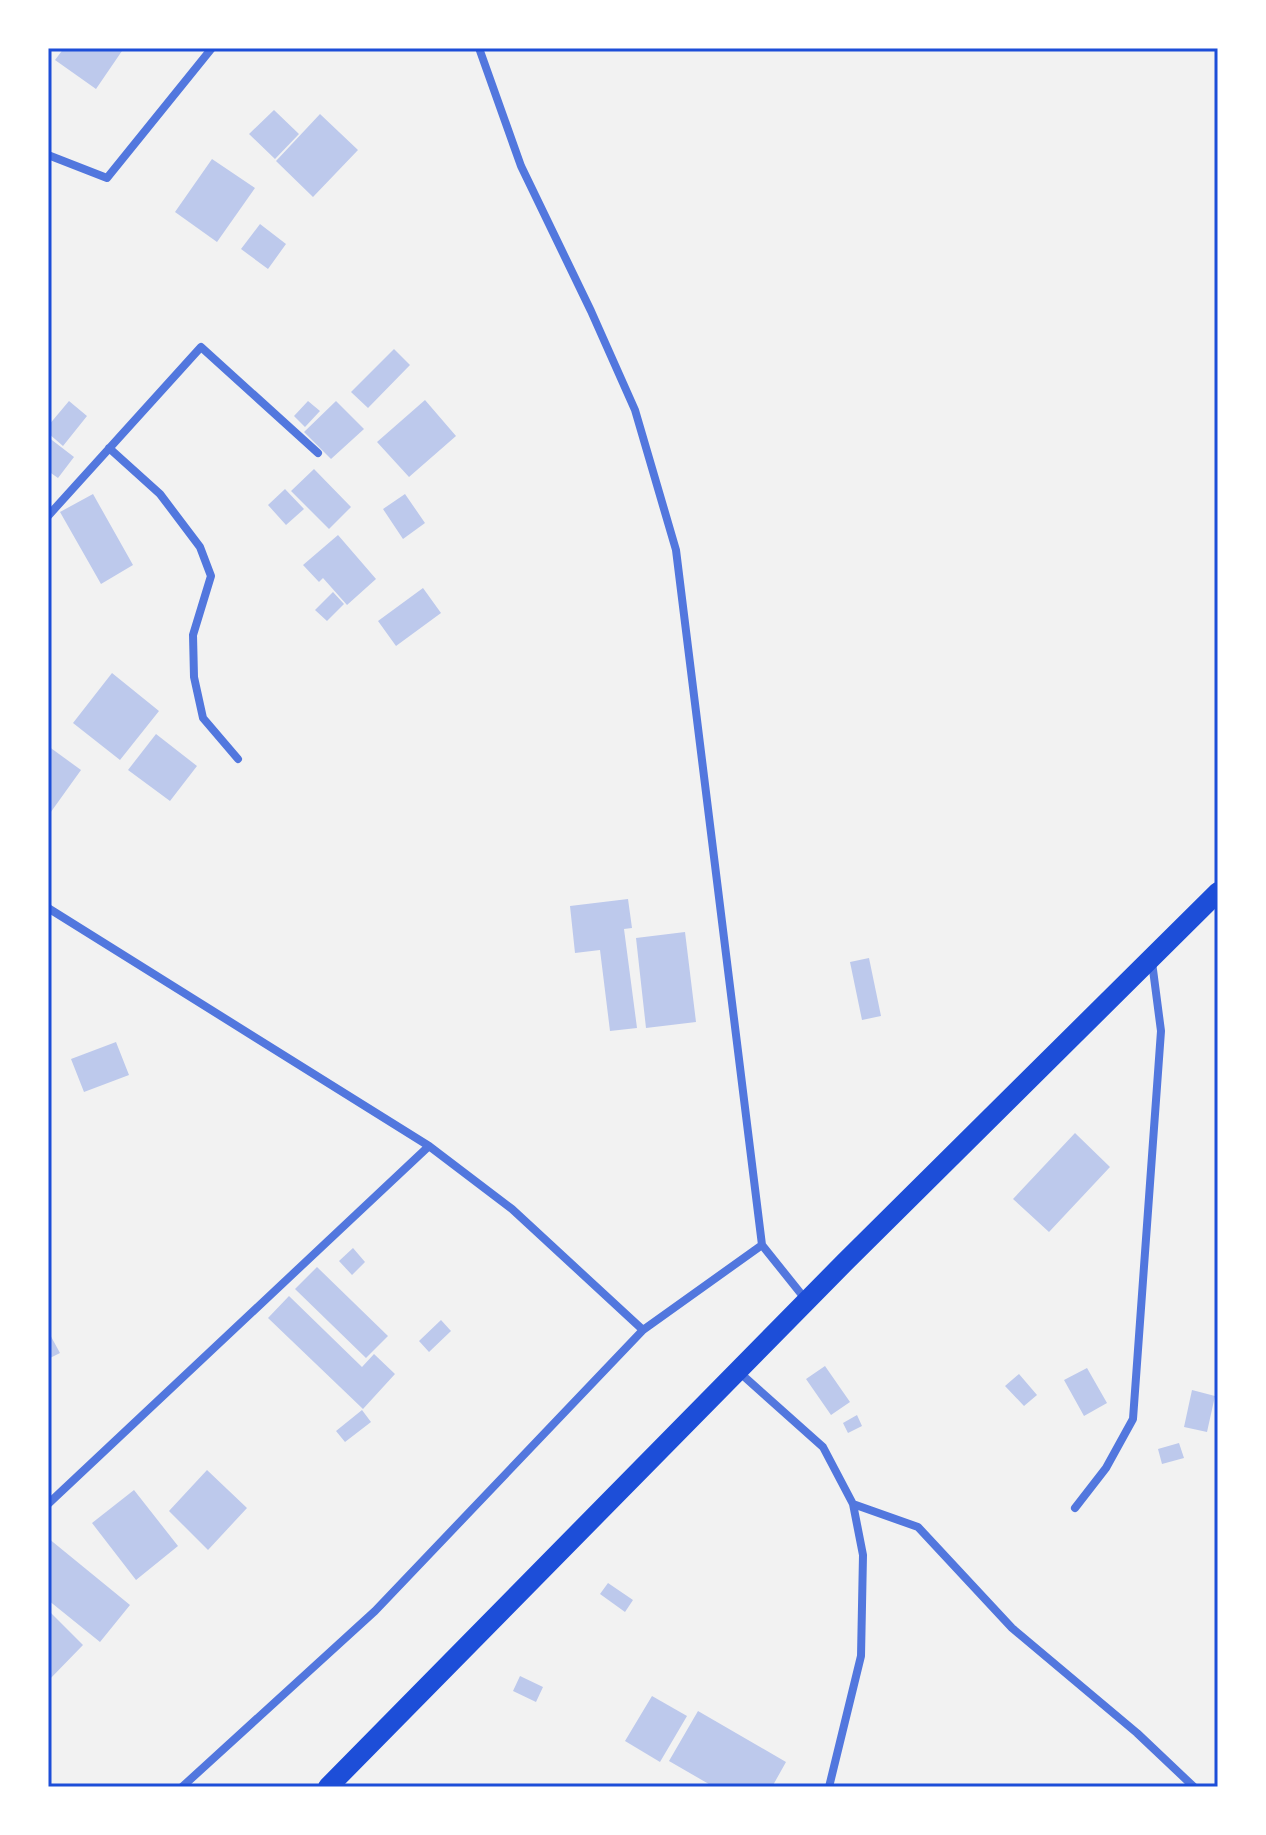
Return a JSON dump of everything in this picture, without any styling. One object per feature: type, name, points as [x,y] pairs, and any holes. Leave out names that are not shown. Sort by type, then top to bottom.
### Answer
[{"type":"main road","points":[[328,1787],[945,1161],[1218,892]]},
{"type":"street","points":[[48,155],[107,178],[212,48]]},
{"type":"street","points":[[479,48],[521,166],[635,410],[676,550],[762,1245],[807,1301]]},
{"type":"street","points":[[48,516],[201,347],[318,453]]},
{"type":"street","points":[[109,448],[160,494],[200,547],[211,576],[193,635],[194,677],[203,718],[238,759]]},
{"type":"street","points":[[48,908],[429,1146],[512,1209],[643,1330]]},
{"type":"street","points":[[1075,1508],[1106,1468],[1133,1419],[1161,1031],[1151,957]]},
{"type":"street","points":[[48,1504],[429,1146]]},
{"type":"street","points":[[182,1787],[375,1611],[643,1330],[762,1245]]},
{"type":"street","points":[[738,1371],[823,1447],[853,1504],[863,1555],[861,1656],[829,1787]]},
{"type":"street","points":[[853,1504],[918,1527],[1012,1628],[1137,1733],[1194,1787]]},
{"type":"building","points":[[64,48],[124,48],[96,89],[55,60]]},
{"type":"building","points":[[274,110],[299,134],[275,159],[249,134]]},
{"type":"building","points":[[320,114],[358,150],[313,197],[276,161]]},
{"type":"building","points":[[212,159],[255,188],[217,242],[175,212]]},
{"type":"building","points":[[260,224],[286,244],[268,269],[241,249]]},
{"type":"building","points":[[394,349],[410,365],[368,408],[351,392]]},
{"type":"building","points":[[425,400],[456,436],[409,477],[377,442]]},
{"type":"building","points":[[69,401],[87,416],[63,446],[48,433],[48,426]]},
{"type":"building","points":[[308,401],[320,411],[305,427],[294,416]]},
{"type":"building","points":[[336,401],[364,429],[331,459],[304,432]]},
{"type":"building","points":[[48,437],[74,457],[58,478],[48,471]]},
{"type":"building","points":[[314,469],[351,507],[329,529],[291,491]]},
{"type":"building","points":[[285,489],[304,509],[286,525],[268,505]]},
{"type":"building","points":[[93,494],[133,565],[101,584],[60,512]]},
{"type":"building","points":[[405,494],[425,523],[403,539],[383,509]]},
{"type":"building","points":[[338,535],[376,579],[347,605],[323,578],[319,582],[303,565]]},
{"type":"building","points":[[423,588],[441,613],[396,646],[378,621]]},
{"type":"building","points":[[333,592],[344,604],[327,621],[315,610]]},
{"type":"building","points":[[112,673],[159,711],[120,760],[73,723]]},
{"type":"building","points":[[156,734],[197,766],[170,801],[128,770]]},
{"type":"building","points":[[48,746],[81,770],[48,816]]},
{"type":"building","points":[[628,899],[632,928],[624,929],[637,1028],[610,1031],[600,950],[575,953],[570,906]]},
{"type":"building","points":[[685,932],[696,1022],[646,1028],[636,938]]},
{"type":"building","points":[[869,958],[881,1016],[862,1020],[850,962]]},
{"type":"building","points":[[116,1042],[129,1075],[84,1092],[71,1059]]},
{"type":"building","points":[[1075,1133],[1110,1167],[1049,1232],[1013,1199]]},
{"type":"building","points":[[353,1248],[365,1262],[352,1275],[339,1261]]},
{"type":"building","points":[[317,1267],[388,1336],[366,1358],[295,1289]]},
{"type":"building","points":[[289,1296],[362,1367],[374,1354],[395,1374],[363,1409],[268,1318]]},
{"type":"building","points":[[441,1320],[451,1331],[429,1352],[419,1341]]},
{"type":"building","points":[[48,1331],[60,1353],[48,1359]]},
{"type":"building","points":[[825,1366],[850,1402],[831,1415],[806,1379]]},
{"type":"building","points":[[1087,1368],[1107,1403],[1084,1416],[1064,1380]]},
{"type":"building","points":[[1019,1374],[1037,1395],[1024,1406],[1005,1386]]},
{"type":"building","points":[[1192,1390],[1215,1396],[1207,1432],[1184,1427]]},
{"type":"building","points":[[362,1410],[371,1422],[345,1442],[336,1431]]},
{"type":"building","points":[[857,1415],[862,1426],[848,1433],[843,1423]]},
{"type":"building","points":[[1179,1443],[1184,1458],[1162,1464],[1158,1449]]},
{"type":"building","points":[[207,1470],[247,1508],[208,1550],[169,1511]]},
{"type":"building","points":[[134,1490],[178,1546],[136,1580],[92,1523]]},
{"type":"building","points":[[48,1538],[130,1605],[100,1642],[48,1600]]},
{"type":"building","points":[[608,1583],[633,1600],[625,1612],[600,1594]]},
{"type":"building","points":[[48,1610],[83,1645],[48,1681]]},
{"type":"building","points":[[520,1676],[543,1687],[536,1702],[513,1691]]},
{"type":"building","points":[[652,1696],[687,1716],[660,1762],[625,1741]]},
{"type":"building","points":[[698,1711],[786,1762],[772,1787],[714,1787],[669,1761]]}]
